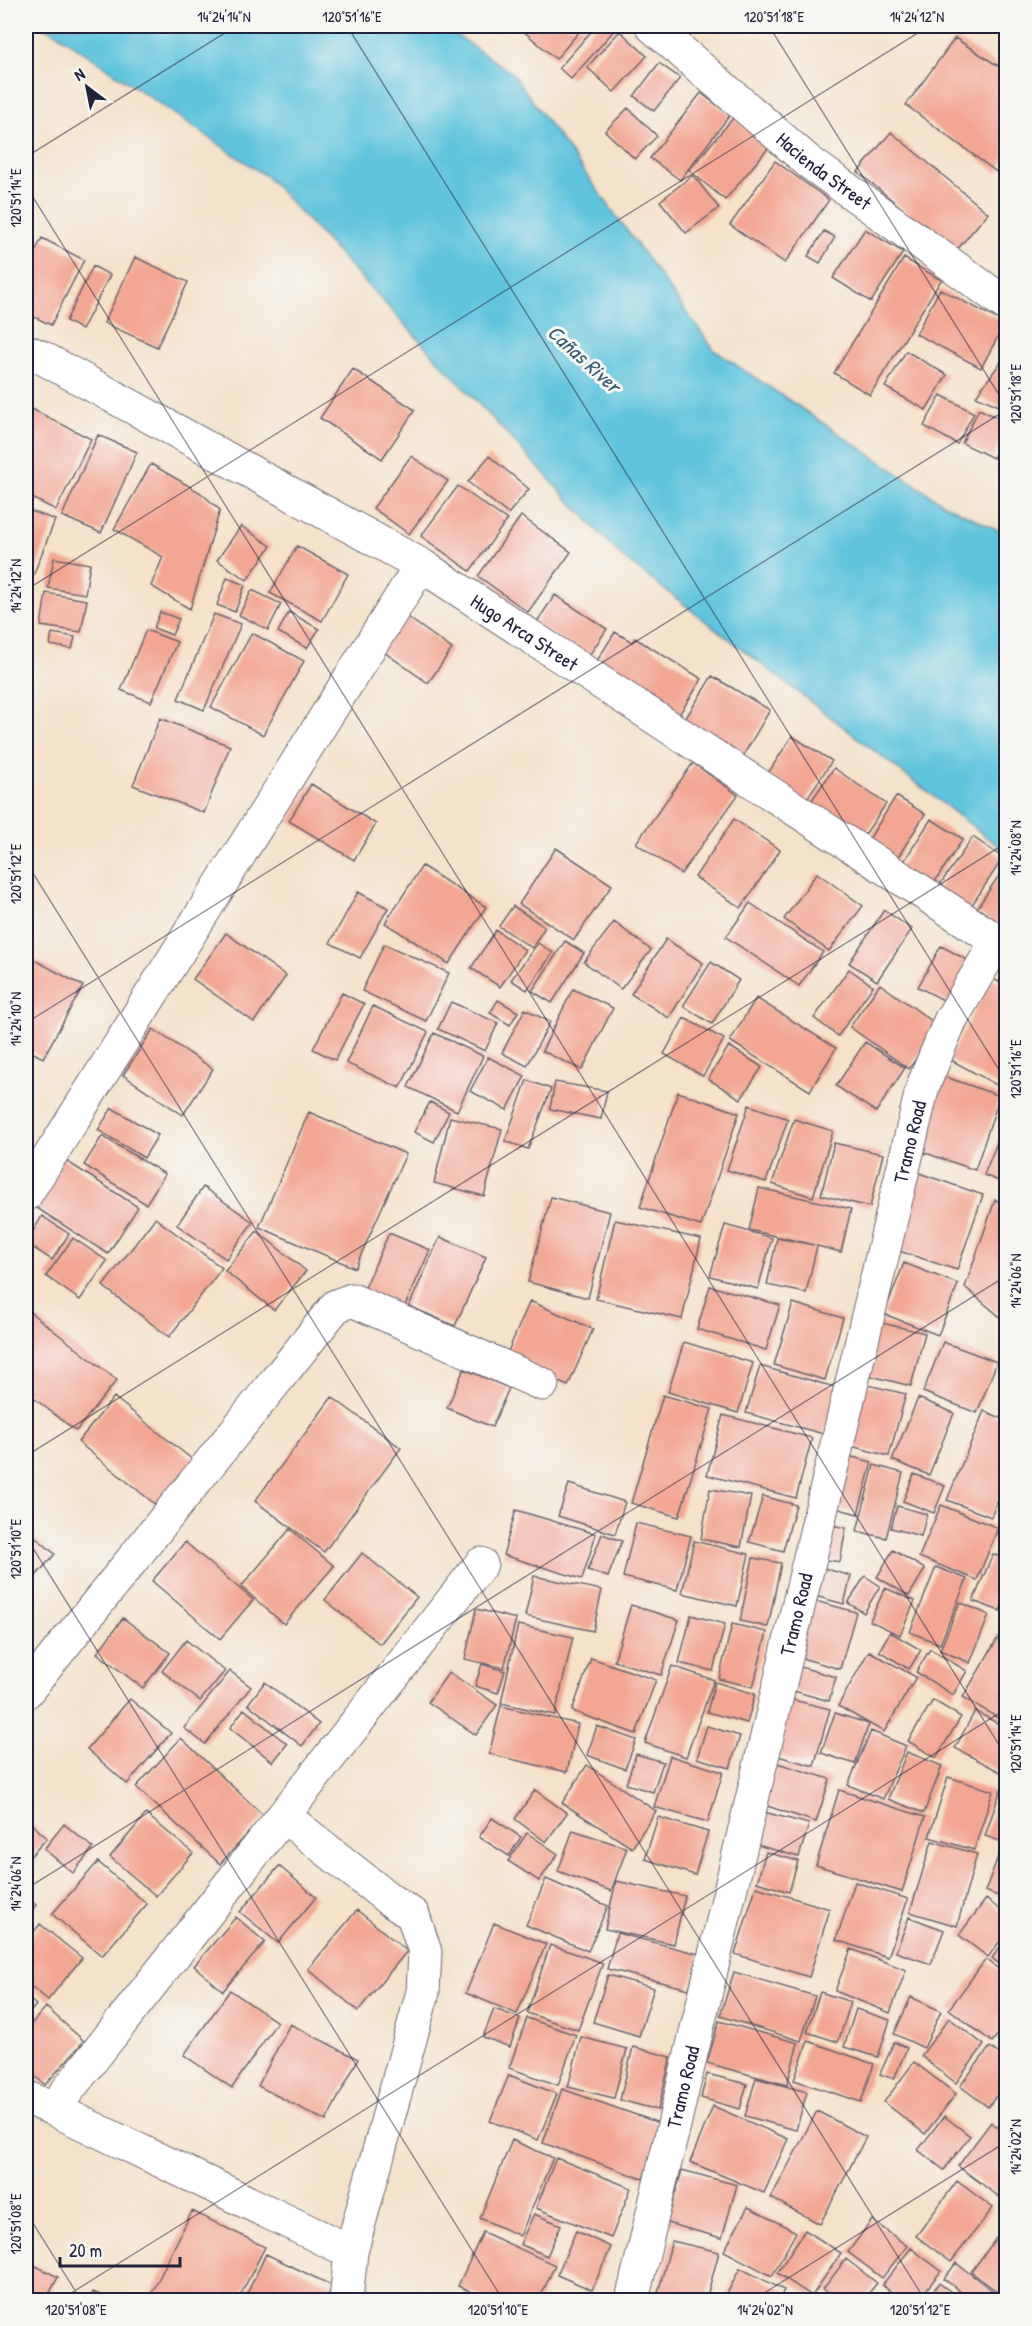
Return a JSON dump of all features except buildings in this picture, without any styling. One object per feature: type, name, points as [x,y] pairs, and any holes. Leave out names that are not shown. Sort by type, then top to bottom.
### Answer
[{"type":"street","name":"Hacienda Street","points":[[652,26],[809,162],[1006,304]]},
{"type":"street","name":"Hugo Arca Street","points":[[26,351],[421,565],[1002,943]]},
{"type":"street","points":[[26,1194],[421,565]]},
{"type":"street","name":"Tramo Road","points":[[632,2301],[923,1086],[950,1021],[1002,943]]},
{"type":"street","points":[[26,1692],[336,1306],[352,1300],[542,1384]]},
{"type":"street","points":[[351,2252],[39,2103],[284,1816],[481,1564]]},
{"type":"street","points":[[284,1816],[390,1900],[413,1915],[425,1952],[423,1992],[351,2252],[346,2301]]},
{"type":"water","name":"Cañas River","points":[[35,26],[443,26],[512,73],[714,350],[944,504],[1006,534],[1006,852],[621,556],[267,177],[51,30]]}]
